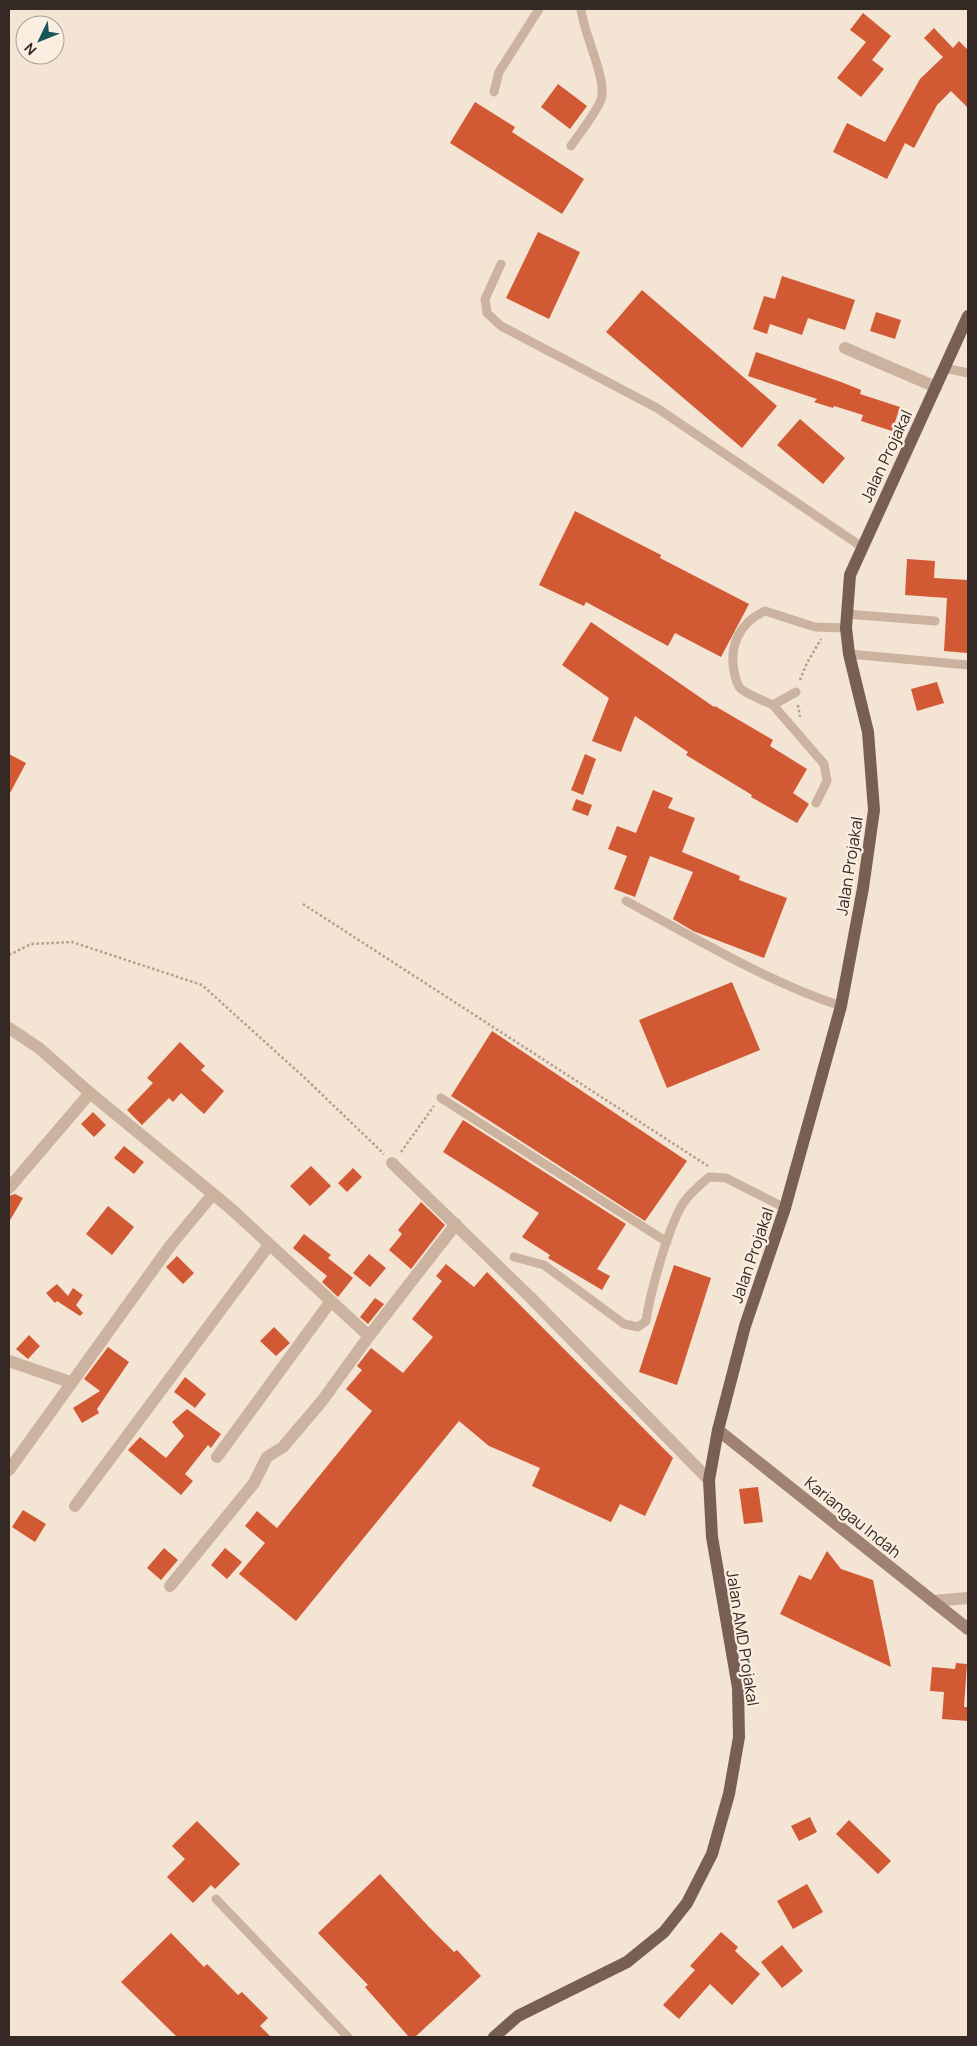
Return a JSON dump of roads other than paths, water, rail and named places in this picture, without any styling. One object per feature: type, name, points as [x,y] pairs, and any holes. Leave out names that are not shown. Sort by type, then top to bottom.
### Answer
[{"type":"main road","name":"Jalan Projakal","points":[[718,1430],[745,1326],[786,1208],[841,1006],[874,810],[868,732],[849,654],[846,628],[850,575],[968,316]]},
{"type":"main road","name":"Jalan AMD Projakal","points":[[494,2037],[518,2016],[627,1962],[664,1932],[687,1902],[712,1854],[729,1794],[739,1737],[738,1688],[712,1537],[709,1480],[718,1430]]},
{"type":"street","points":[[845,348],[936,387]]},
{"type":"street","points":[[9,1028],[39,1048],[90,1093],[213,1194],[369,1336]]},
{"type":"street","points":[[9,1188],[90,1093]]},
{"type":"street","points":[[392,1163],[531,1298],[709,1480]]},
{"type":"street","points":[[9,1470],[70,1382],[170,1246],[213,1194]]},
{"type":"street","points":[[170,1586],[254,1483],[267,1457],[283,1447],[322,1401],[369,1336],[456,1224]]},
{"type":"street","points":[[76,1506],[270,1245]]},
{"type":"street","points":[[217,1458],[330,1301]]},
{"type":"street","points":[[9,1361],[70,1382]]},
{"type":"street","name":"Kariangau Indah","points":[[718,1430],[968,1629]]},
{"type":"street","points":[[932,1601],[968,1598]]},
{"type":"lane","points":[[494,92],[499,72],[539,9]]},
{"type":"lane","points":[[571,146],[602,97],[598,68],[587,38],[581,9]]},
{"type":"lane","points":[[501,264],[485,299],[487,312],[501,326],[657,408],[862,547]]},
{"type":"lane","points":[[944,368],[968,374]]},
{"type":"lane","points":[[816,803],[828,781],[824,764],[773,705],[740,688],[735,678],[734,640],[755,616],[765,611],[800,624],[828,628],[846,628]]},
{"type":"lane","points":[[846,614],[935,621]]},
{"type":"lane","points":[[849,654],[968,666]]},
{"type":"lane","points":[[773,705],[796,692]]},
{"type":"lane","points":[[626,901],[763,974],[814,997],[841,1006]]},
{"type":"lane","points":[[441,1098],[667,1242]]},
{"type":"lane","points":[[514,1257],[544,1265],[624,1324],[638,1327],[646,1321],[667,1242],[683,1203],[709,1177],[726,1178],[786,1208]]},
{"type":"lane","points":[[216,1899],[348,2037]]}]
